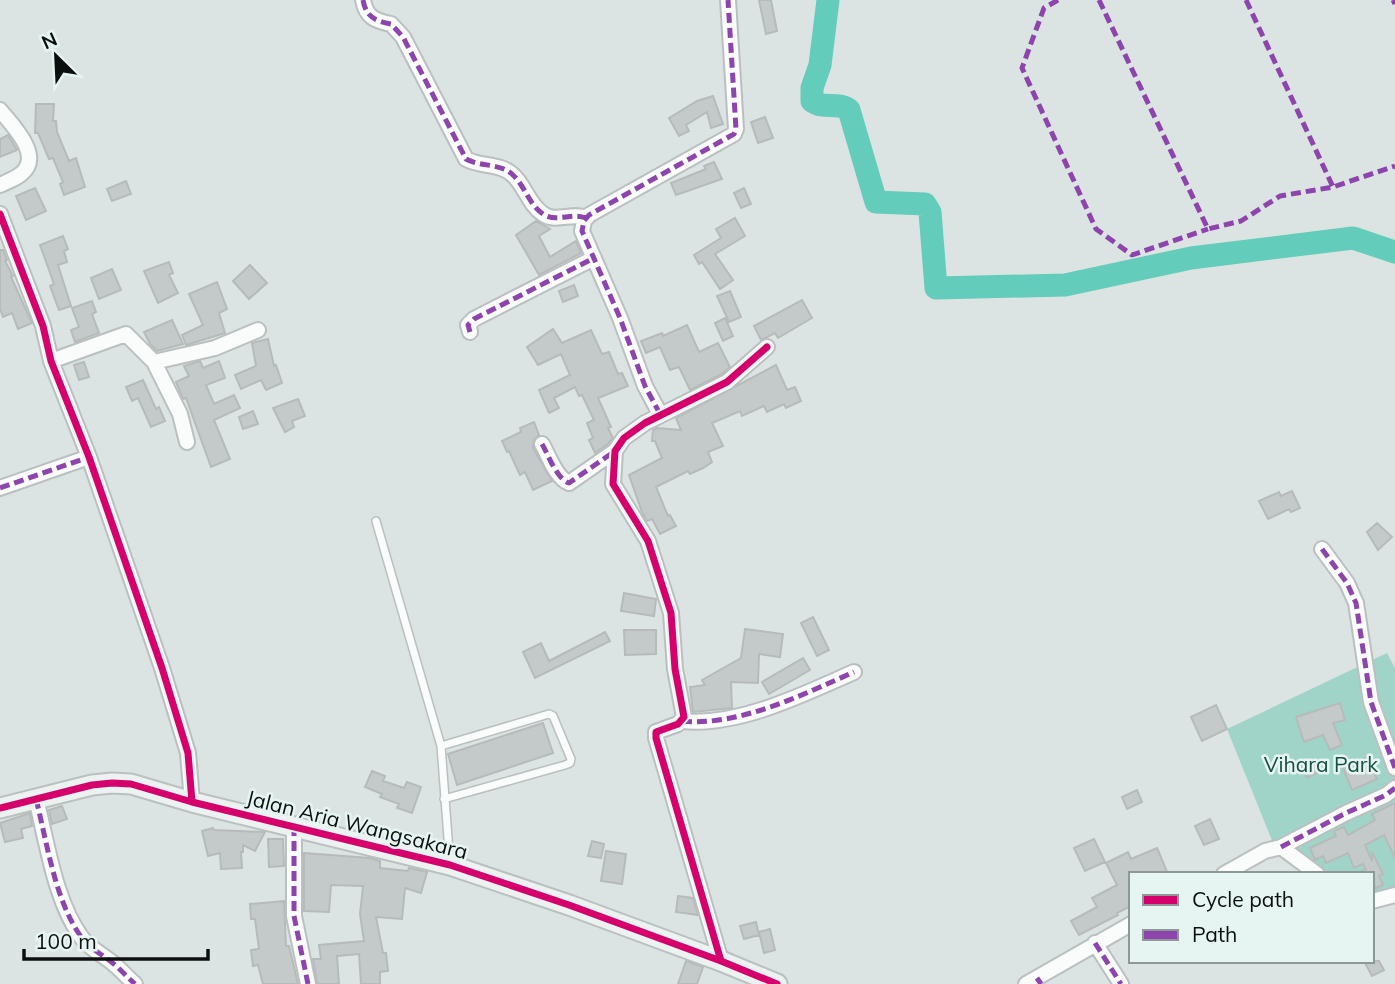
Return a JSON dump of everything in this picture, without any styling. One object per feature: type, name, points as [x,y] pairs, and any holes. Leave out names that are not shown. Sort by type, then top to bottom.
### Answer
[{"type":"street","points":[[363,0],[369,16],[375,21],[391,24],[402,37],[466,159],[477,165],[504,169],[512,174],[529,200],[543,215],[553,218],[577,214],[586,218]]},
{"type":"street","points":[[660,414],[645,386],[620,318],[582,231],[586,218],[734,134],[736,129],[728,0]]},
{"type":"street","points":[[0,110],[25,143],[29,158],[21,174],[0,185]]},
{"type":"street","points":[[0,214],[6,241],[43,326],[51,361],[89,457],[182,728],[188,753],[192,802]]},
{"type":"street","points":[[470,332],[468,325],[474,319],[594,258]]},
{"type":"street","points":[[154,362],[215,348],[258,330]]},
{"type":"street","points":[[51,361],[126,334],[154,362],[180,414],[187,442]]},
{"type":"street","points":[[542,444],[558,474],[569,483],[615,451],[624,438],[660,414],[727,382],[767,347]]},
{"type":"street","points":[[615,451],[613,484],[648,541],[671,613],[675,669],[684,718],[682,722]]},
{"type":"street","points":[[0,488],[89,457]]},
{"type":"street","points":[[1322,549],[1347,583],[1356,603],[1371,702],[1395,768]]},
{"type":"street","points":[[721,961],[656,732],[682,722],[700,723],[771,707],[854,672]]},
{"type":"street","name":"Jalan Aria Wangsakara","points":[[0,808],[92,785],[131,785],[450,865],[569,905],[777,984]]},
{"type":"street","points":[[1228,872],[1265,851],[1281,847],[1386,795],[1395,788]]},
{"type":"street","points":[[36,799],[57,883],[73,924],[96,953],[114,964],[135,984]]},
{"type":"street","points":[[293,826],[294,916],[308,984]]},
{"type":"street","points":[[1281,847],[1314,872]]},
{"type":"street","points":[[1374,900],[1395,895]]},
{"type":"street","points":[[1035,982],[1095,943],[1129,925]]},
{"type":"street","points":[[1095,943],[1121,984]]},
{"type":"lane","points":[[376,521],[441,746],[450,865]]},
{"type":"lane","points":[[441,746],[549,714],[554,716],[572,759],[565,765],[444,799]]},
{"type":"green space","name":"Vihara Park","points":[[1387,653],[1395,668],[1395,887],[1374,894],[1374,872],[1323,872],[1305,855],[1292,849],[1277,853],[1227,729]]},
{"type":"building","points":[[759,0],[771,0],[777,31],[766,34]]},
{"type":"building","points":[[713,96],[723,124],[711,128],[707,112],[686,125],[689,131],[679,136],[669,118],[697,101]]},
{"type":"building","points":[[36,104],[54,104],[53,121],[56,121],[57,132],[69,161],[76,158],[85,187],[64,195],[60,184],[63,182],[53,158],[49,159],[38,133],[35,133]]},
{"type":"building","points":[[765,117],[773,138],[758,143],[751,122]]},
{"type":"building","points":[[8,135],[17,150],[0,157],[0,139]]},
{"type":"building","points":[[714,162],[722,179],[676,195],[671,183],[706,169],[704,166]]},
{"type":"building","points":[[126,181],[131,194],[112,201],[107,189]]},
{"type":"building","points":[[35,188],[46,211],[26,220],[16,196]]},
{"type":"building","points":[[744,188],[751,204],[741,208],[734,193]]},
{"type":"building","points":[[735,218],[745,236],[715,254],[733,280],[720,289],[702,262],[699,264],[694,255],[721,238],[716,229]]},
{"type":"building","points":[[536,221],[550,229],[539,236],[550,257],[576,241],[581,253],[539,275],[516,235]]},
{"type":"building","points":[[63,236],[68,249],[64,251],[67,262],[58,265],[71,306],[59,310],[50,286],[54,284],[40,245]]},
{"type":"building","points":[[0,250],[3,250],[13,276],[11,277],[32,323],[18,329],[12,313],[3,317],[0,309]]},
{"type":"building","points":[[169,262],[173,273],[169,275],[178,293],[158,303],[144,271]]},
{"type":"building","points":[[250,265],[267,283],[249,299],[233,281]]},
{"type":"building","points":[[112,269],[121,290],[99,299],[91,278]]},
{"type":"building","points":[[217,282],[227,309],[219,313],[225,333],[186,345],[182,335],[203,325],[189,294]]},
{"type":"building","points":[[574,285],[578,296],[563,302],[559,291]]},
{"type":"building","points":[[730,291],[741,317],[729,322],[717,296]]},
{"type":"building","points":[[802,300],[812,318],[778,338],[775,333],[761,340],[754,326]]},
{"type":"building","points":[[92,301],[96,312],[92,314],[99,333],[75,342],[71,330],[79,327],[72,308]]},
{"type":"building","points":[[725,318],[733,336],[723,341],[715,323]]},
{"type":"building","points":[[172,320],[183,344],[157,351],[144,332]]},
{"type":"building","points":[[687,325],[699,352],[718,343],[730,367],[690,390],[679,367],[670,370],[660,347],[646,353],[641,341],[662,333],[663,336]]},
{"type":"building","points":[[553,329],[562,343],[591,330],[602,354],[609,352],[618,374],[622,373],[628,386],[598,398],[613,438],[595,453],[589,440],[593,438],[587,423],[594,420],[575,387],[554,398],[559,408],[549,413],[539,390],[570,375],[561,354],[538,365],[527,347]]},
{"type":"building","points":[[268,339],[274,366],[276,365],[282,383],[266,390],[261,380],[241,389],[235,375],[256,366],[252,343]]},
{"type":"building","points":[[200,361],[203,368],[219,361],[225,378],[206,385],[214,404],[234,395],[240,408],[214,420],[230,459],[211,467],[186,398],[183,399],[176,382],[189,376],[184,366]]},
{"type":"building","points":[[84,362],[89,377],[79,380],[74,365]]},
{"type":"building","points":[[776,365],[787,390],[795,387],[801,401],[786,408],[784,404],[767,412],[764,406],[742,416],[740,411],[712,423],[723,446],[708,452],[712,462],[656,487],[668,516],[670,515],[676,526],[660,534],[652,519],[647,521],[642,512],[629,475],[662,458],[655,441],[652,441],[653,430],[681,430],[676,418]]},
{"type":"building","points":[[143,380],[156,409],[159,407],[165,421],[151,427],[138,398],[132,401],[126,387]]},
{"type":"building","points":[[298,399],[305,416],[292,421],[294,427],[285,432],[273,408]]},
{"type":"building","points":[[253,411],[258,424],[243,429],[239,417]]},
{"type":"building","points":[[534,422],[539,435],[534,440],[533,448],[552,481],[533,490],[525,472],[520,475],[502,441]]},
{"type":"building","points":[[1292,491],[1300,508],[1291,512],[1289,509],[1268,519],[1259,501],[1279,492],[1281,496]]},
{"type":"building","points":[[1377,523],[1392,537],[1378,550],[1367,532]]},
{"type":"building","points":[[624,593],[656,599],[654,616],[621,611]]},
{"type":"building","points":[[813,617],[829,650],[817,656],[801,623]]},
{"type":"building","points":[[745,629],[783,634],[780,657],[759,654],[758,683],[731,682],[732,708],[693,712],[690,687],[705,685],[702,680],[741,658]]},
{"type":"building","points":[[624,630],[656,630],[656,654],[625,655]]},
{"type":"building","points":[[605,632],[610,641],[535,678],[523,652],[541,643],[549,661]]},
{"type":"building","points":[[803,658],[810,670],[769,694],[762,682]]},
{"type":"building","points":[[1340,703],[1345,720],[1333,723],[1342,745],[1330,750],[1323,735],[1304,742],[1296,717]]},
{"type":"building","points":[[1216,705],[1227,729],[1202,741],[1191,717]]},
{"type":"building","points":[[543,723],[553,753],[457,785],[448,754]]},
{"type":"building","points":[[1368,757],[1377,779],[1352,790],[1343,768]]},
{"type":"building","points":[[1312,761],[1318,772],[1307,778],[1301,766]]},
{"type":"building","points":[[372,771],[385,776],[383,781],[404,788],[407,782],[421,787],[412,813],[397,808],[399,804],[380,797],[382,794],[365,787]]},
{"type":"building","points":[[1137,790],[1142,802],[1127,809],[1122,797]]},
{"type":"building","points":[[1395,803],[1395,858],[1384,835],[1365,845],[1372,861],[1372,852],[1383,874],[1379,876],[1383,885],[1376,888],[1374,872],[1360,872],[1366,869],[1363,864],[1354,868],[1348,853],[1326,863],[1323,856],[1315,860],[1310,848],[1336,836],[1334,831],[1344,827],[1348,835],[1375,820],[1372,814]]},
{"type":"building","points":[[62,806],[67,819],[52,824],[49,810]]},
{"type":"building","points":[[30,813],[32,826],[21,829],[23,838],[5,842],[0,823]]},
{"type":"building","points":[[1210,819],[1219,839],[1204,845],[1195,826]]},
{"type":"building","points":[[213,828],[265,832],[255,851],[243,845],[242,868],[221,869],[220,853],[208,856],[202,831]]},
{"type":"building","points":[[268,839],[283,839],[284,866],[269,867]]},
{"type":"building","points":[[1094,839],[1105,862],[1085,871],[1074,848]]},
{"type":"building","points":[[592,841],[604,844],[601,858],[588,856]]},
{"type":"building","points":[[1157,848],[1167,872],[1129,872],[1129,907],[1079,935],[1071,921],[1097,907],[1092,898],[1117,885],[1106,863],[1128,852],[1131,859]]},
{"type":"building","points":[[606,851],[626,854],[622,884],[601,881]]},
{"type":"building","points":[[304,853],[370,858],[380,861],[380,868],[408,871],[409,868],[427,872],[421,893],[405,888],[402,919],[376,917],[388,971],[380,972],[380,984],[361,984],[359,954],[337,956],[339,984],[317,984],[313,959],[321,959],[319,945],[364,941],[360,914],[363,886],[331,885],[329,912],[304,911]]},
{"type":"building","points":[[678,896],[693,898],[698,915],[676,912]]},
{"type":"building","points":[[284,901],[286,946],[289,946],[298,984],[263,984],[258,965],[253,966],[251,950],[259,949],[250,904]]},
{"type":"building","points":[[756,922],[759,935],[744,939],[740,926]]},
{"type":"building","points":[[770,929],[775,950],[764,953],[759,932]]},
{"type":"building","points":[[686,961],[703,967],[697,984],[678,984]]},
{"type":"building","points":[[1379,961],[1384,970],[1372,976],[1365,963]]},
{"type":"waterway","points":[[828,0],[820,65],[812,88],[812,101],[849,110],[876,202],[925,204],[930,212],[936,288],[1065,285],[1191,258],[1353,238],[1395,252]]},
{"type":"marked path","points":[[363,0],[372,17],[391,24],[403,37],[466,159],[508,171],[517,179],[534,206],[548,217],[586,218]]},
{"type":"marked path","points":[[660,414],[645,386],[620,318],[582,231],[584,221],[589,215],[734,134],[736,129],[728,0]]},
{"type":"marked path","points":[[1058,0],[1044,8],[1022,68],[1096,229],[1132,255],[1208,229]]},
{"type":"marked path","points":[[1099,0],[1208,229],[1241,221],[1280,196],[1333,187],[1395,166]]},
{"type":"marked path","points":[[1246,0],[1333,187]]},
{"type":"marked path","points":[[1393,0],[1395,4]]},
{"type":"marked path","points":[[470,332],[468,325],[474,319],[594,258]]},
{"type":"marked path","points":[[542,444],[557,472],[569,483],[615,451]]},
{"type":"marked path","points":[[0,488],[89,457]]},
{"type":"marked path","points":[[1322,549],[1347,583],[1356,603],[1371,702],[1395,768]]},
{"type":"marked path","points":[[682,721],[703,722],[748,714],[792,699],[854,672]]},
{"type":"marked path","points":[[1281,847],[1395,788]]},
{"type":"marked path","points":[[36,799],[58,890],[73,923],[93,949],[135,984]]},
{"type":"marked path","points":[[294,826],[294,916],[308,984]]},
{"type":"marked path","points":[[1095,943],[1121,984]]},
{"type":"marked path","points":[[1037,978],[1041,984]]},
{"type":"cycle path","points":[[0,214],[43,326],[51,361],[89,457],[162,668],[188,753],[192,802]]},
{"type":"cycle path","points":[[721,961],[656,738],[656,732],[678,724],[684,717],[675,669],[671,613],[648,541],[613,484],[615,451],[624,438],[645,423],[727,382],[767,347]]},
{"type":"cycle path","points":[[0,808],[92,785],[131,784],[192,802],[450,865],[569,905],[777,984]]}]
